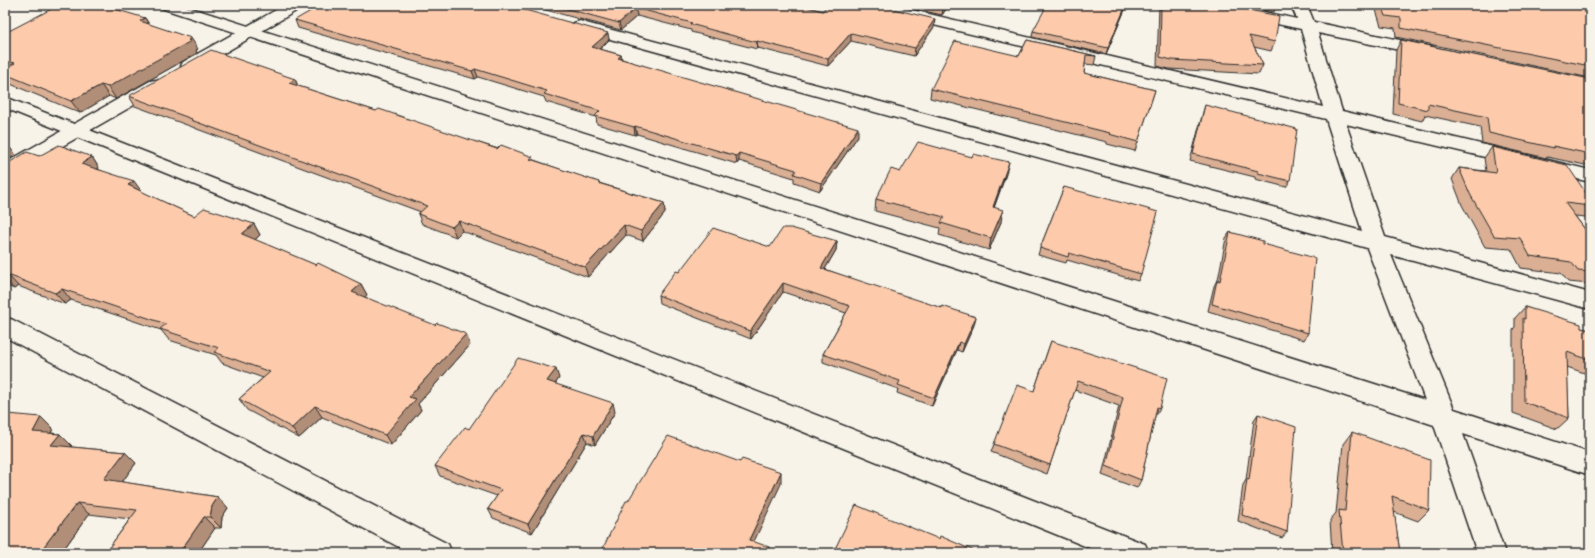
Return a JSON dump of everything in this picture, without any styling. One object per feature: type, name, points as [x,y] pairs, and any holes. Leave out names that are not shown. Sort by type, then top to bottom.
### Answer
[{"type":"street","points":[[166,5],[1590,464]]},
{"type":"street","points":[[5,171],[296,5]]},
{"type":"street","points":[[871,5],[1590,176]]},
{"type":"street","points":[[1209,5],[1441,53]]},
{"type":"street","points":[[1299,5],[1308,26],[1334,115],[1376,243],[1444,416],[1491,553]]},
{"type":"street","points":[[565,22],[1590,301]]},
{"type":"street","points":[[5,102],[1135,553]]},
{"type":"street","points":[[5,326],[438,553]]},
{"type":"building","points":[[59,5],[101,5],[145,18],[140,21],[191,38],[188,40],[191,41],[108,87],[101,85],[71,101],[5,74],[5,68],[15,63],[5,60],[5,33]]},
{"type":"building","points":[[321,5],[507,5],[608,33],[592,47],[621,55],[618,58],[858,128],[821,183],[794,174],[796,170],[739,153],[736,156],[635,126],[634,127],[595,116],[600,111],[544,94],[547,91],[475,69],[472,71],[295,20]]},
{"type":"building","points":[[553,5],[799,5],[823,11],[827,5],[876,5],[935,19],[915,48],[851,33],[828,59],[757,41],[756,42],[636,8],[619,23]]},
{"type":"building","points":[[931,5],[944,5],[943,8]]},
{"type":"building","points":[[1047,5],[1126,5],[1108,48],[1033,31]]},
{"type":"building","points":[[1161,5],[1223,5],[1279,16],[1275,42],[1249,36],[1263,65],[1172,60],[1160,57]]},
{"type":"building","points":[[1382,5],[1590,5],[1590,66],[1401,28],[1401,18],[1386,16]]},
{"type":"building","points":[[1027,40],[1096,56],[1086,55],[1084,73],[1155,90],[1138,142],[1109,134],[1110,133],[931,89],[955,41],[1019,56]]},
{"type":"building","points":[[1401,40],[1590,79],[1590,154],[1553,146],[1554,148],[1489,133],[1487,117],[1428,104],[1428,110],[1398,103]]},
{"type":"building","points":[[211,50],[295,79],[289,83],[376,111],[379,109],[497,149],[501,145],[533,157],[530,159],[599,182],[598,183],[664,203],[641,231],[624,225],[585,267],[459,221],[452,227],[418,214],[427,206],[129,96]]},
{"type":"building","points":[[1205,105],[1297,129],[1290,181],[1193,154]]},
{"type":"building","points":[[918,142],[972,157],[973,154],[1009,162],[993,207],[1003,210],[991,238],[941,223],[944,217],[876,199],[891,169],[900,172]]},
{"type":"building","points":[[59,145],[92,157],[81,164],[134,181],[128,185],[194,216],[204,208],[254,224],[242,234],[316,265],[318,263],[361,284],[352,292],[435,325],[437,323],[466,334],[409,397],[416,399],[385,435],[315,406],[292,428],[239,399],[270,372],[214,352],[219,348],[160,329],[166,324],[62,289],[55,293],[8,275],[5,277],[5,165],[27,152],[39,156]]},
{"type":"building","points":[[1492,147],[1567,165],[1590,199],[1590,206],[1565,203],[1590,236],[1590,272],[1578,271],[1571,262],[1530,256],[1520,238],[1494,236],[1470,194],[1459,168],[1496,173]]},
{"type":"building","points":[[1064,187],[1158,212],[1141,274],[1069,253],[1068,257],[1040,248]]},
{"type":"building","points":[[713,228],[770,247],[783,228],[791,228],[837,241],[821,268],[942,308],[942,306],[976,317],[964,344],[959,342],[934,398],[898,385],[900,381],[823,354],[850,306],[783,283],[750,331],[658,295],[676,271],[679,272]]},
{"type":"building","points":[[1230,232],[1263,241],[1263,244],[1315,258],[1308,333],[1212,304],[1217,280],[1220,281]]},
{"type":"building","points":[[1525,307],[1581,324],[1581,328],[1590,330],[1590,360],[1567,352],[1569,418],[1524,402],[1523,318],[1525,319]]},
{"type":"building","points":[[1051,341],[1167,378],[1160,408],[1157,407],[1141,480],[1106,466],[1123,397],[1078,381],[1050,465],[994,444],[1017,385],[1034,391]]},
{"type":"building","points":[[518,358],[556,369],[547,381],[613,403],[593,436],[584,433],[528,524],[488,509],[501,490],[435,466],[465,427],[469,429]]},
{"type":"building","points":[[8,414],[41,417],[33,432],[60,434],[51,445],[125,452],[104,479],[218,497],[212,506],[210,517],[204,517],[179,553],[105,553],[137,510],[77,503],[39,553],[5,553],[5,417]]},
{"type":"building","points":[[1258,414],[1296,427],[1287,532],[1242,515],[1247,479],[1249,480]]},
{"type":"building","points":[[1352,432],[1430,460],[1429,510],[1392,496],[1400,553],[1343,553],[1339,510],[1345,511]]},
{"type":"building","points":[[668,436],[740,462],[742,459],[781,472],[749,540],[769,547],[766,553],[601,552],[626,501],[628,501]]},
{"type":"building","points":[[856,505],[939,539],[940,536],[979,553],[833,553]]}]
